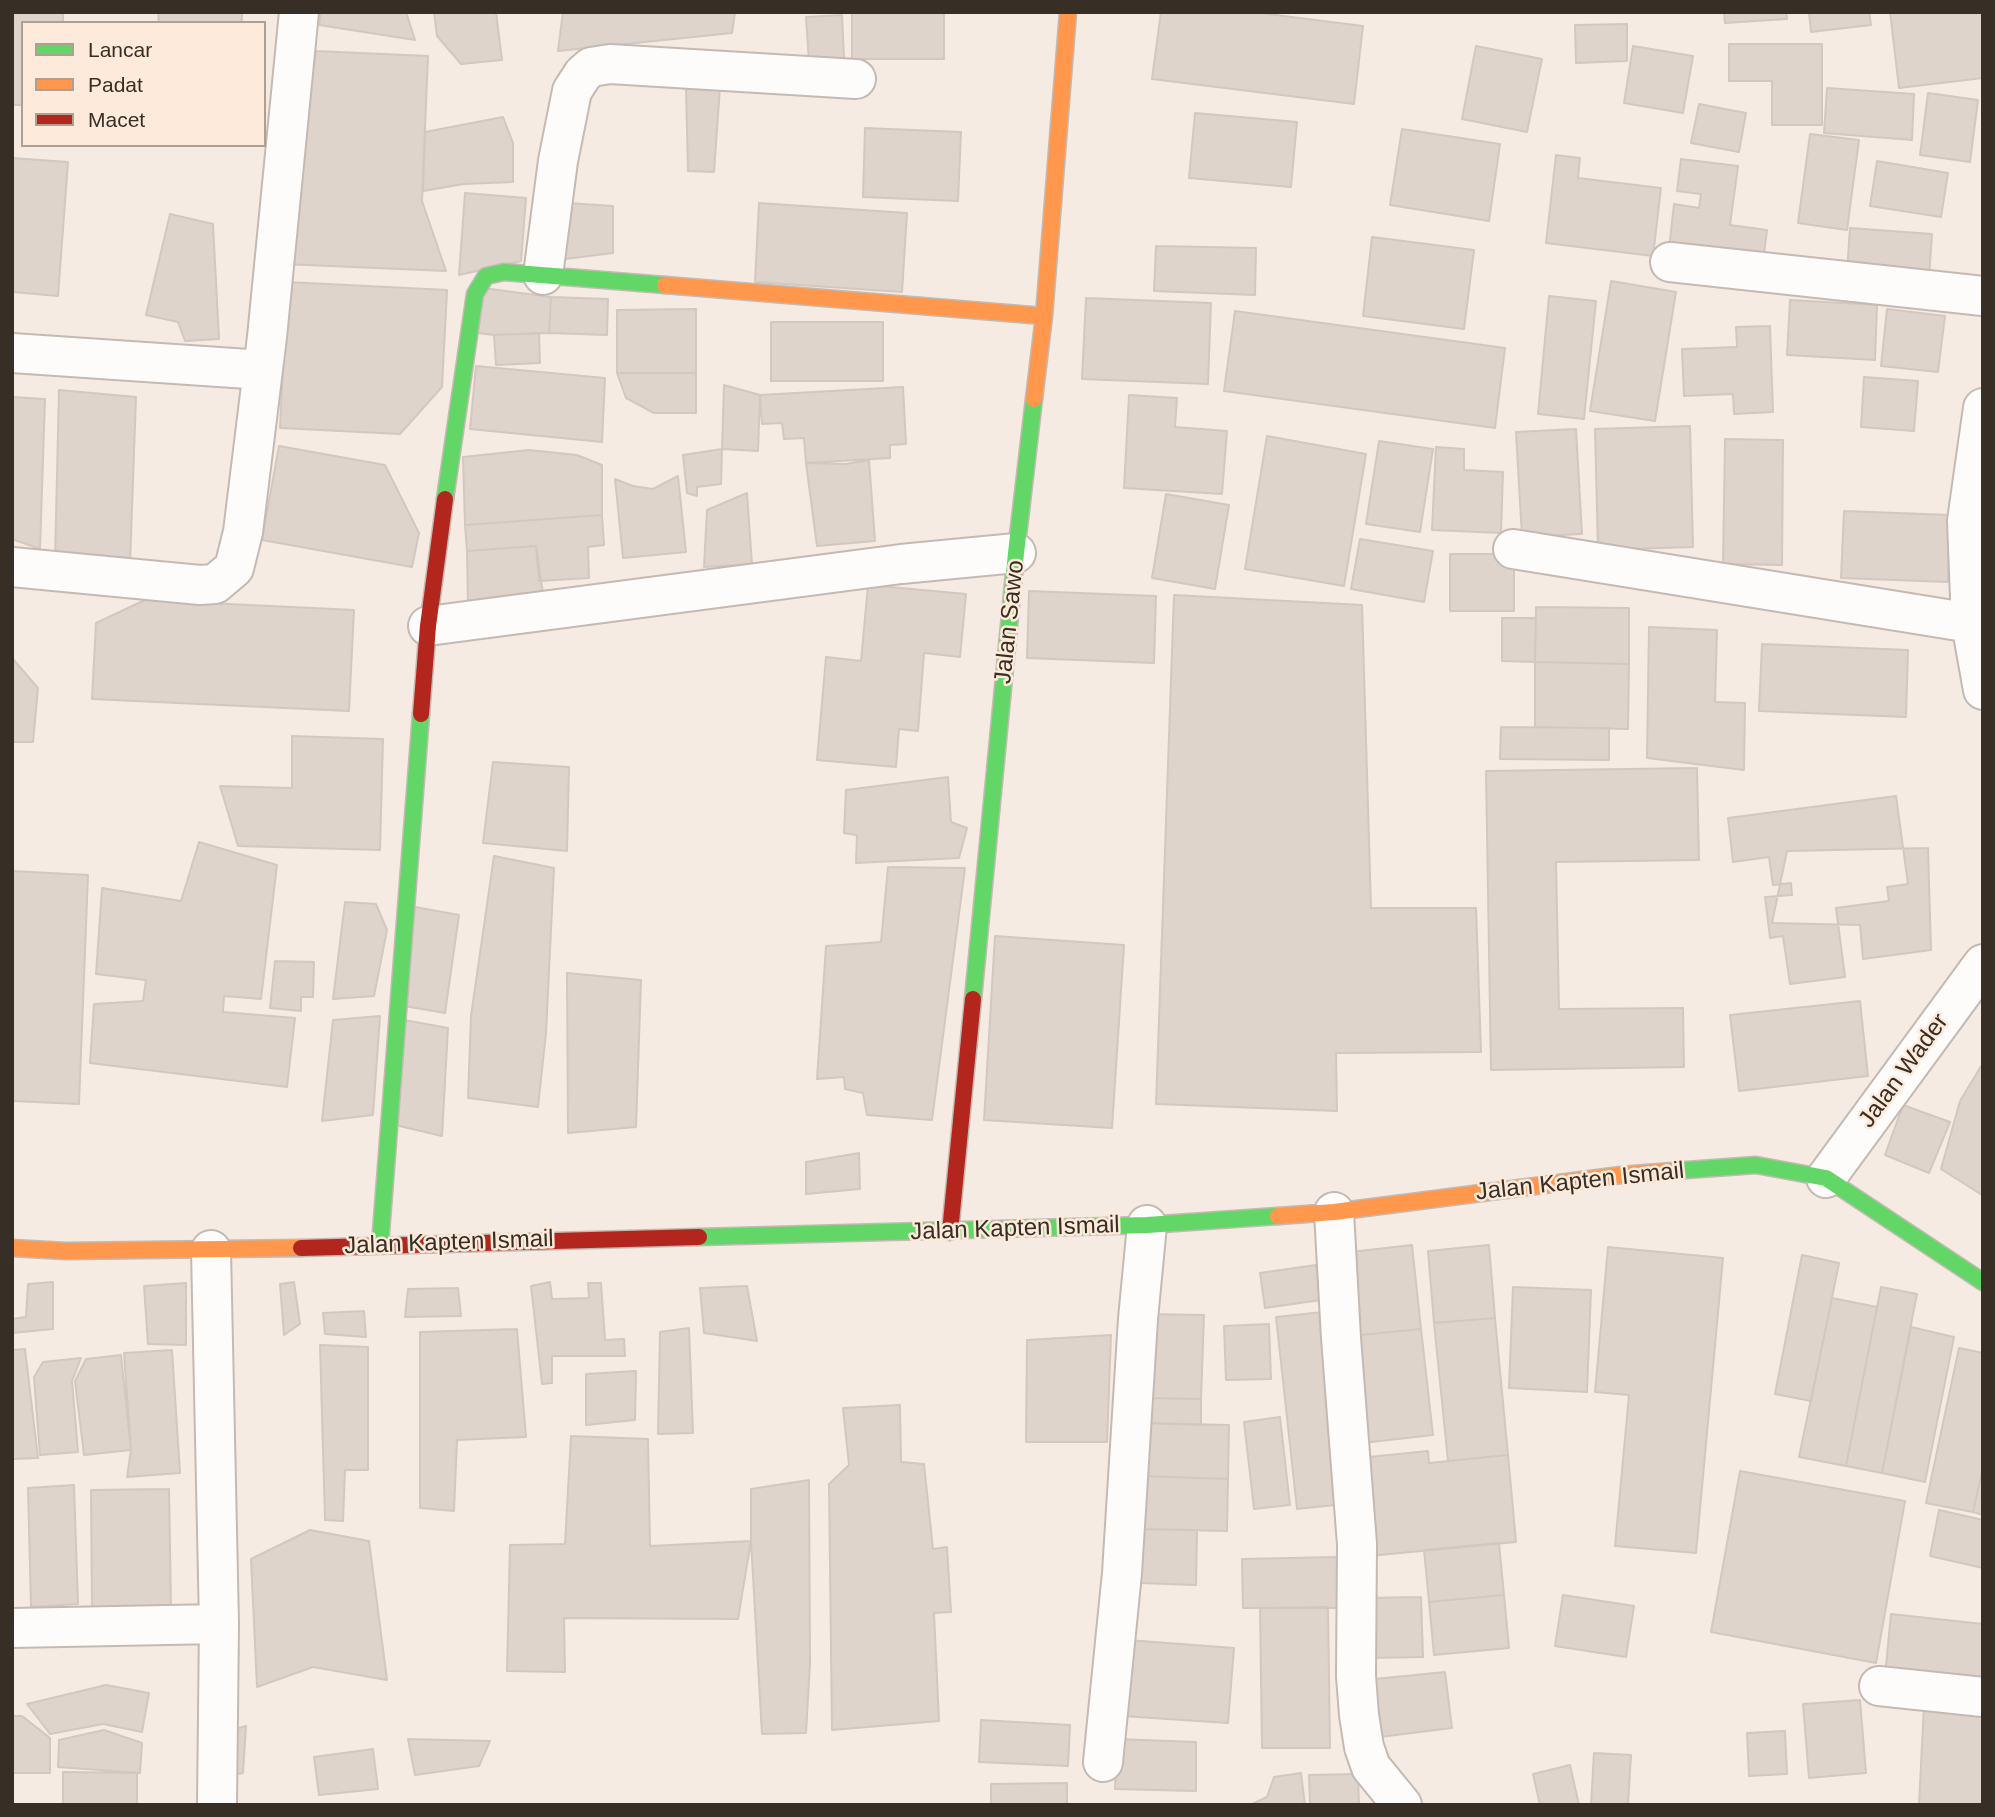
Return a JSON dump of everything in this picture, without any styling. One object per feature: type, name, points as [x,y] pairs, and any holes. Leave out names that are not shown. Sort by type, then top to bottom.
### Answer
[{"type":"street","points":[[12,567],[200,585],[215,584],[234,568],[243,533],[299,12]]},
{"type":"street","name":"Jalan Sawo","points":[[950,1232],[1016,553],[1044,316],[1068,12]]},
{"type":"street","points":[[543,275],[558,161],[572,92],[583,74],[591,67],[610,64],[856,79]]},
{"type":"street","points":[[1671,262],[1983,296]]},
{"type":"street","points":[[380,1245],[428,626],[475,294],[486,276],[504,272],[1044,316]]},
{"type":"street","points":[[12,353],[262,370]]},
{"type":"street","points":[[1983,408],[1967,521],[1971,623],[1983,690]]},
{"type":"street","points":[[1513,549],[1971,623]]},
{"type":"street","points":[[428,626],[901,564],[1016,553]]},
{"type":"street","name":"Jalan Wader","points":[[1826,1178],[1983,964]]},
{"type":"street","name":"Jalan Kapten Ismail","points":[[12,1248],[66,1251],[211,1250],[1147,1225],[1334,1212],[1621,1175],[1756,1165],[1826,1178],[1983,1282]]},
{"type":"street","points":[[1334,1212],[1357,1544],[1356,1676],[1359,1715],[1364,1747],[1371,1767],[1402,1805]]},
{"type":"street","points":[[1103,1762],[1122,1573],[1138,1320],[1147,1225]]},
{"type":"street","points":[[211,1250],[219,1624],[217,1805]]},
{"type":"street","points":[[12,1628],[219,1624]]},
{"type":"street","points":[[1879,1686],[1983,1697]]},
{"type":"building","points":[[12,12],[63,12],[63,21],[21,21],[21,105],[12,105]]},
{"type":"building","points":[[158,12],[242,12],[242,21],[159,21]]},
{"type":"building","points":[[321,12],[406,12],[415,40],[319,25]]},
{"type":"building","points":[[434,12],[496,12],[502,60],[461,64],[437,36]]},
{"type":"building","points":[[563,12],[735,12],[732,33],[558,51]]},
{"type":"building","points":[[1161,12],[1252,12],[1363,26],[1354,104],[1152,79]]},
{"type":"building","points":[[1724,12],[1786,12],[1787,19],[1725,23]]},
{"type":"building","points":[[1809,12],[1869,12],[1871,25],[1811,32]]},
{"type":"building","points":[[1890,12],[1983,12],[1983,78],[1899,88]]},
{"type":"building","points":[[852,13],[944,13],[944,59],[852,59]]},
{"type":"building","points":[[842,15],[844,59],[809,62],[806,17]]},
{"type":"building","points":[[1627,24],[1627,61],[1576,63],[1575,25]]},
{"type":"building","points":[[1729,44],[1822,44],[1822,125],[1772,125],[1772,81],[1729,81]]},
{"type":"building","points":[[1476,46],[1542,59],[1527,132],[1462,119]]},
{"type":"building","points":[[1633,46],[1693,56],[1683,113],[1624,103]]},
{"type":"building","points":[[316,51],[428,56],[422,201],[446,271],[283,264]]},
{"type":"building","points":[[720,87],[714,172],[688,171],[686,88]]},
{"type":"building","points":[[1827,88],[1914,94],[1912,140],[1824,133]]},
{"type":"building","points":[[1928,93],[1978,100],[1970,162],[1920,155]]},
{"type":"building","points":[[1699,104],[1746,113],[1739,152],[1691,143]]},
{"type":"building","points":[[1195,113],[1297,122],[1291,187],[1189,178]]},
{"type":"building","points":[[503,117],[513,143],[513,182],[464,184],[423,191],[425,132]]},
{"type":"building","points":[[865,128],[961,132],[958,201],[863,197]]},
{"type":"building","points":[[1402,129],[1500,144],[1489,221],[1390,205]]},
{"type":"building","points":[[1810,134],[1859,140],[1847,230],[1798,223]]},
{"type":"building","points":[[1556,155],[1580,158],[1578,178],[1661,188],[1653,256],[1546,243]]},
{"type":"building","points":[[12,158],[68,162],[58,296],[12,292]]},
{"type":"building","points":[[1681,159],[1738,166],[1730,225],[1767,230],[1763,261],[1669,249],[1674,204],[1699,208],[1701,194],[1677,191]]},
{"type":"building","points":[[1877,161],[1948,173],[1941,217],[1870,206]]},
{"type":"building","points":[[465,193],[526,198],[521,261],[459,275]]},
{"type":"building","points":[[568,203],[613,206],[613,253],[565,259]]},
{"type":"building","points":[[759,203],[907,213],[902,292],[755,282]]},
{"type":"building","points":[[170,214],[213,224],[219,339],[185,341],[178,322],[146,315]]},
{"type":"building","points":[[1850,228],[1932,234],[1929,277],[1847,272]]},
{"type":"building","points":[[1372,237],[1474,250],[1464,329],[1363,316]]},
{"type":"building","points":[[1156,246],[1256,248],[1255,295],[1154,291]]},
{"type":"building","points":[[1611,281],[1676,292],[1655,421],[1590,411]]},
{"type":"building","points":[[287,282],[447,290],[442,387],[400,434],[280,428]]},
{"type":"building","points":[[483,288],[551,297],[549,333],[477,333]]},
{"type":"building","points":[[1549,296],[1596,301],[1584,419],[1538,414]]},
{"type":"building","points":[[551,297],[608,299],[607,335],[549,333]]},
{"type":"building","points":[[1086,298],[1211,303],[1208,384],[1082,379]]},
{"type":"building","points":[[1790,300],[1877,305],[1875,360],[1787,355]]},
{"type":"building","points":[[696,309],[696,373],[617,373],[617,310]]},
{"type":"building","points":[[1887,309],[1945,316],[1938,372],[1881,366]]},
{"type":"building","points":[[1235,311],[1505,348],[1495,428],[1224,391]]},
{"type":"building","points":[[771,322],[883,322],[883,381],[771,381]]},
{"type":"building","points":[[1770,326],[1773,412],[1734,414],[1733,394],[1684,396],[1682,349],[1737,347],[1736,327]]},
{"type":"building","points":[[539,333],[540,363],[496,365],[494,335]]},
{"type":"building","points":[[476,366],[605,378],[602,442],[470,429]]},
{"type":"building","points":[[617,373],[696,373],[696,413],[654,413],[626,398]]},
{"type":"building","points":[[1864,377],[1918,381],[1914,431],[1861,427]]},
{"type":"building","points":[[724,385],[760,395],[758,451],[722,449]]},
{"type":"building","points":[[903,387],[906,444],[890,445],[890,458],[806,463],[804,438],[784,439],[782,423],[762,424],[760,395]]},
{"type":"building","points":[[59,390],[136,397],[130,564],[55,559]]},
{"type":"building","points":[[1129,395],[1177,398],[1175,427],[1227,431],[1222,494],[1124,488]]},
{"type":"building","points":[[12,397],[45,399],[40,549],[12,539]]},
{"type":"building","points":[[1690,426],[1693,547],[1598,550],[1595,429]]},
{"type":"building","points":[[1576,429],[1582,534],[1522,537],[1516,432]]},
{"type":"building","points":[[1267,436],[1366,454],[1344,586],[1245,569]]},
{"type":"building","points":[[1725,439],[1783,440],[1782,565],[1723,564]]},
{"type":"building","points":[[1379,441],[1433,449],[1420,532],[1366,524]]},
{"type":"building","points":[[279,446],[385,465],[419,533],[412,567],[262,540]]},
{"type":"building","points":[[1436,447],[1464,449],[1464,470],[1503,472],[1501,533],[1432,530]]},
{"type":"building","points":[[722,449],[721,484],[697,487],[697,496],[687,493],[683,455]]},
{"type":"building","points":[[529,450],[577,455],[602,465],[602,515],[465,525],[463,457]]},
{"type":"building","points":[[869,460],[875,541],[817,546],[806,463],[846,464]]},
{"type":"building","points":[[678,476],[686,552],[623,558],[615,479],[633,486],[653,489]]},
{"type":"building","points":[[747,493],[752,564],[704,567],[707,510]]},
{"type":"building","points":[[1166,494],[1229,505],[1215,589],[1152,578]]},
{"type":"building","points":[[1844,511],[1950,515],[1948,582],[1841,578]]},
{"type":"building","points":[[602,515],[604,545],[588,547],[589,578],[539,581],[536,546],[467,551],[465,525]]},
{"type":"building","points":[[1360,539],[1433,551],[1424,602],[1351,589]]},
{"type":"building","points":[[536,546],[543,594],[468,605],[467,551]]},
{"type":"building","points":[[1450,554],[1514,554],[1514,611],[1450,611]]},
{"type":"building","points":[[868,585],[966,594],[960,657],[924,653],[918,731],[899,729],[896,767],[817,760],[826,657],[861,661]]},
{"type":"building","points":[[1029,591],[1156,596],[1154,663],[1027,658]]},
{"type":"building","points":[[1174,595],[1362,605],[1371,908],[1476,908],[1481,1052],[1336,1053],[1337,1111],[1156,1104]]},
{"type":"building","points":[[145,600],[354,610],[349,711],[92,699],[96,623]]},
{"type":"building","points":[[1536,607],[1629,608],[1629,664],[1535,662]]},
{"type":"building","points":[[1502,618],[1536,618],[1535,662],[1502,661]]},
{"type":"building","points":[[1649,627],[1717,630],[1715,702],[1745,703],[1744,770],[1647,758]]},
{"type":"building","points":[[1762,644],[1908,650],[1906,717],[1759,711]]},
{"type":"building","points":[[12,658],[38,688],[33,742],[12,742]]},
{"type":"building","points":[[1535,662],[1629,664],[1628,729],[1535,727]]},
{"type":"building","points":[[1501,727],[1609,728],[1609,760],[1500,759]]},
{"type":"building","points":[[292,736],[383,739],[380,850],[238,846],[220,786],[292,788]]},
{"type":"building","points":[[493,762],[569,767],[567,851],[483,843]]},
{"type":"building","points":[[1697,768],[1699,860],[1556,862],[1559,1009],[1683,1008],[1684,1067],[1491,1070],[1486,771]]},
{"type":"building","points":[[948,777],[951,822],[967,828],[959,858],[856,863],[857,835],[844,833],[846,790]]},
{"type":"building","points":[[1896,796],[1908,884],[1887,887],[1889,901],[1836,908],[1845,977],[1790,984],[1783,936],[1770,938],[1765,897],[1792,895],[1791,883],[1773,885],[1769,857],[1733,862],[1728,818]]},
{"type":"building","points":[[199,842],[277,865],[261,999],[224,996],[223,1012],[295,1018],[287,1087],[90,1063],[94,1004],[143,1001],[146,980],[96,974],[102,888],[181,901]]},
{"type":"building","points":[[1928,848],[1931,950],[1863,959],[1860,925],[1772,923],[1787,851]]},
{"type":"building","points":[[494,856],[554,868],[546,1033],[538,1107],[468,1098],[471,1016]]},
{"type":"building","points":[[888,867],[965,868],[932,1120],[867,1115],[863,1093],[845,1089],[844,1077],[817,1079],[826,946],[881,942]]},
{"type":"building","points":[[12,871],[88,875],[79,1104],[12,1101]]},
{"type":"building","points":[[345,902],[376,904],[387,930],[374,996],[333,999]]},
{"type":"building","points":[[415,907],[459,915],[445,1013],[404,1006]]},
{"type":"building","points":[[995,936],[1124,945],[1112,1128],[984,1120]]},
{"type":"building","points":[[275,961],[314,962],[313,997],[301,997],[301,1011],[270,1008]]},
{"type":"building","points":[[567,973],[641,980],[636,1127],[568,1133]]},
{"type":"building","points":[[1860,1001],[1868,1076],[1739,1091],[1730,1015]]},
{"type":"building","points":[[380,1016],[373,1115],[322,1121],[333,1020]]},
{"type":"building","points":[[404,1020],[448,1028],[442,1136],[395,1125]]},
{"type":"building","points":[[1983,1063],[1982,1195],[1941,1169],[1960,1101]]},
{"type":"building","points":[[1903,1105],[1950,1122],[1929,1173],[1885,1155]]},
{"type":"building","points":[[859,1153],[860,1189],[806,1194],[806,1162]]},
{"type":"building","points":[[1412,1245],[1421,1329],[1351,1336],[1342,1253]]},
{"type":"building","points":[[1489,1245],[1495,1318],[1434,1323],[1428,1251]]},
{"type":"building","points":[[1608,1247],[1723,1258],[1696,1553],[1615,1546],[1629,1395],[1595,1392]]},
{"type":"building","points":[[1802,1255],[1839,1263],[1811,1401],[1775,1394]]},
{"type":"building","points":[[1316,1265],[1321,1300],[1265,1308],[1260,1273]]},
{"type":"building","points":[[53,1282],[53,1329],[12,1333],[12,1319],[26,1317],[28,1284]]},
{"type":"building","points":[[294,1282],[300,1324],[284,1335],[280,1284]]},
{"type":"building","points":[[550,1282],[552,1299],[589,1298],[588,1283],[601,1283],[605,1340],[624,1339],[625,1356],[552,1356],[552,1383],[542,1384],[531,1286]]},
{"type":"building","points":[[186,1283],[186,1345],[148,1344],[144,1286]]},
{"type":"building","points":[[747,1286],[757,1341],[704,1333],[700,1288]]},
{"type":"building","points":[[1513,1287],[1591,1290],[1587,1392],[1509,1388]]},
{"type":"building","points":[[1881,1287],[1917,1294],[1882,1473],[1846,1466]]},
{"type":"building","points":[[458,1288],[461,1316],[405,1317],[408,1289]]},
{"type":"building","points":[[1832,1298],[1877,1307],[1846,1466],[1799,1457]]},
{"type":"building","points":[[364,1311],[366,1337],[325,1334],[323,1313]]},
{"type":"building","points":[[1323,1312],[1341,1468],[1332,1473],[1335,1505],[1297,1509],[1276,1317]]},
{"type":"building","points":[[1146,1314],[1204,1315],[1201,1399],[1144,1398]]},
{"type":"building","points":[[1495,1318],[1508,1455],[1448,1461],[1434,1323]]},
{"type":"building","points":[[1269,1324],[1271,1379],[1226,1380],[1224,1326]]},
{"type":"building","points":[[1911,1327],[1954,1337],[1925,1482],[1882,1473]]},
{"type":"building","points":[[689,1328],[693,1433],[658,1434],[660,1332]]},
{"type":"building","points":[[517,1329],[526,1437],[457,1440],[454,1511],[420,1508],[420,1332]]},
{"type":"building","points":[[1421,1329],[1433,1435],[1362,1443],[1351,1336]]},
{"type":"building","points":[[1111,1335],[1107,1442],[1026,1442],[1027,1340]]},
{"type":"building","points":[[320,1345],[368,1347],[368,1470],[345,1470],[343,1521],[325,1520]]},
{"type":"building","points":[[1959,1348],[1983,1353],[1983,1467],[1973,1512],[1926,1503]]},
{"type":"building","points":[[25,1349],[38,1458],[12,1459],[12,1350]]},
{"type":"building","points":[[172,1350],[180,1473],[127,1477],[131,1450],[124,1353]]},
{"type":"building","points":[[121,1355],[131,1450],[84,1455],[75,1381],[86,1359]]},
{"type":"building","points":[[81,1358],[72,1381],[78,1452],[40,1455],[34,1377],[43,1362]]},
{"type":"building","points":[[636,1371],[635,1420],[586,1425],[586,1374]]},
{"type":"building","points":[[1144,1398],[1201,1399],[1201,1425],[1143,1423]]},
{"type":"building","points":[[900,1405],[901,1462],[924,1464],[933,1549],[947,1547],[951,1612],[934,1613],[939,1721],[832,1730],[829,1484],[849,1465],[843,1408]]},
{"type":"building","points":[[1280,1417],[1290,1505],[1254,1509],[1244,1422]]},
{"type":"building","points":[[1143,1423],[1229,1425],[1228,1479],[1142,1476]]},
{"type":"building","points":[[571,1436],[648,1439],[650,1546],[751,1541],[738,1619],[564,1618],[565,1672],[507,1671],[510,1545],[565,1544]]},
{"type":"building","points":[[1428,1451],[1429,1463],[1508,1455],[1516,1542],[1369,1556],[1359,1458]]},
{"type":"building","points":[[1983,1467],[1983,1515],[1973,1512]]},
{"type":"building","points":[[1740,1471],[1905,1501],[1876,1663],[1711,1632]]},
{"type":"building","points":[[1142,1476],[1228,1479],[1227,1531],[1141,1529]]},
{"type":"building","points":[[809,1480],[810,1663],[806,1733],[762,1734],[751,1541],[751,1489]]},
{"type":"building","points":[[74,1485],[78,1604],[31,1607],[28,1488]]},
{"type":"building","points":[[169,1489],[171,1609],[92,1610],[91,1490]]},
{"type":"building","points":[[1939,1510],[1983,1520],[1983,1568],[1930,1556]]},
{"type":"building","points":[[1141,1529],[1197,1530],[1196,1585],[1139,1583]]},
{"type":"building","points":[[310,1530],[369,1541],[387,1680],[313,1667],[257,1687],[251,1559]]},
{"type":"building","points":[[1499,1543],[1504,1595],[1429,1602],[1424,1550]]},
{"type":"building","points":[[1338,1557],[1339,1608],[1243,1608],[1242,1559]]},
{"type":"building","points":[[1504,1595],[1509,1648],[1434,1655],[1429,1602]]},
{"type":"building","points":[[1563,1595],[1634,1606],[1626,1657],[1555,1646]]},
{"type":"building","points":[[1421,1597],[1423,1657],[1370,1658],[1368,1598]]},
{"type":"building","points":[[1328,1607],[1330,1748],[1262,1748],[1260,1608]]},
{"type":"building","points":[[1891,1614],[1983,1624],[1983,1686],[1885,1676]]},
{"type":"building","points":[[1128,1640],[1234,1648],[1228,1723],[1122,1716]]},
{"type":"building","points":[[1445,1672],[1452,1728],[1372,1738],[1365,1680]]},
{"type":"building","points":[[106,1685],[149,1693],[142,1732],[103,1724],[50,1734],[27,1704]]},
{"type":"building","points":[[1860,1700],[1866,1773],[1809,1778],[1803,1704]]},
{"type":"building","points":[[1924,1705],[1983,1707],[1983,1805],[1919,1805]]},
{"type":"building","points":[[12,1716],[22,1716],[50,1738],[50,1773],[12,1773]]},
{"type":"building","points":[[981,1720],[1070,1725],[1068,1766],[979,1762]]},
{"type":"building","points":[[246,1726],[243,1773],[224,1777],[225,1732]]},
{"type":"building","points":[[104,1730],[142,1743],[140,1773],[58,1767],[59,1740]]},
{"type":"building","points":[[1785,1731],[1787,1774],[1749,1776],[1747,1733]]},
{"type":"building","points":[[408,1739],[490,1741],[479,1766],[415,1775]]},
{"type":"building","points":[[1117,1739],[1196,1742],[1196,1791],[1115,1789]]},
{"type":"building","points":[[373,1749],[378,1789],[319,1795],[314,1757]]},
{"type":"building","points":[[1594,1753],[1631,1755],[1628,1805],[1591,1805]]},
{"type":"building","points":[[1570,1765],[1579,1805],[1540,1805],[1533,1774]]},
{"type":"building","points":[[63,1772],[137,1773],[137,1805],[63,1805]]},
{"type":"building","points":[[1301,1773],[1305,1805],[1250,1805],[1267,1797],[1274,1777]]},
{"type":"building","points":[[1358,1774],[1359,1805],[1310,1805],[1309,1775]]},
{"type":"building","points":[[1067,1783],[1067,1805],[991,1805],[991,1784]]},
{"type":"traffic: fast","points":[[445,499],[475,294],[486,276],[504,272],[665,285]]},
{"type":"traffic: fast","points":[[973,999],[1016,553],[1034,399]]},
{"type":"traffic: fast","points":[[380,1245],[421,714]]},
{"type":"traffic: fast","points":[[1673,1171],[1756,1165],[1826,1178],[1983,1282]]},
{"type":"traffic: fast","points":[[699,1237],[1147,1225],[1278,1216]]},
{"type":"traffic: slow","points":[[1034,399],[1044,316],[1068,12]]},
{"type":"traffic: slow","points":[[665,285],[1044,316]]},
{"type":"traffic: slow","points":[[1278,1216],[1334,1212],[1621,1175],[1673,1171]]},
{"type":"traffic: slow","points":[[12,1248],[66,1251],[301,1248]]},
{"type":"traffic: jam","points":[[421,714],[428,626],[445,499]]},
{"type":"traffic: jam","points":[[950,1232],[973,999]]},
{"type":"traffic: jam","points":[[301,1248],[699,1237]]}]
